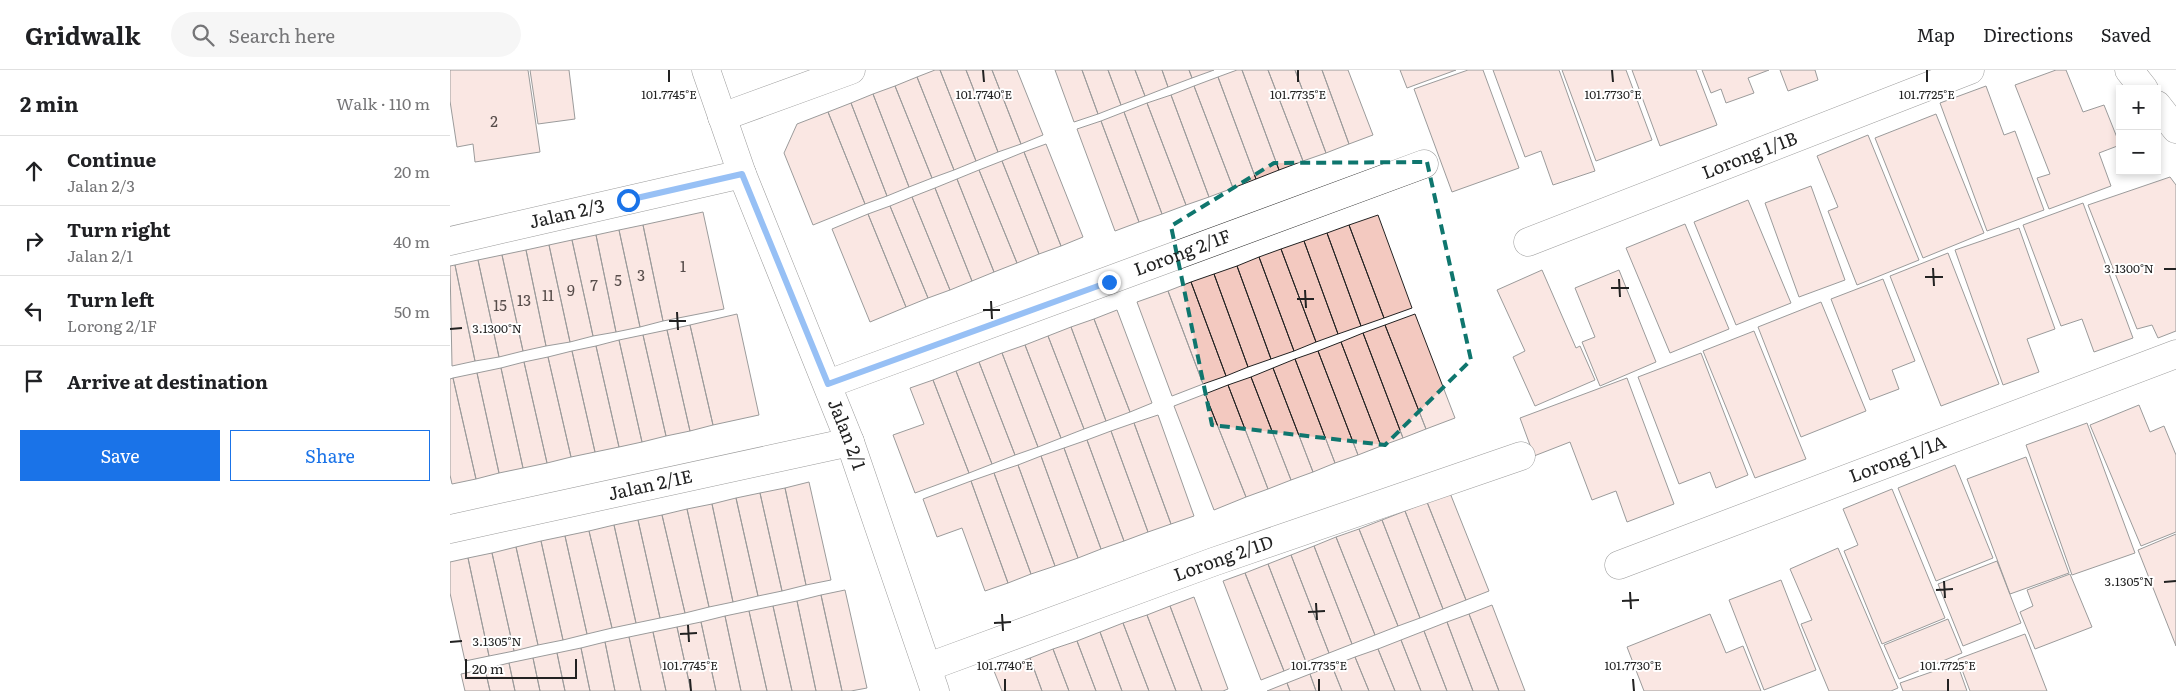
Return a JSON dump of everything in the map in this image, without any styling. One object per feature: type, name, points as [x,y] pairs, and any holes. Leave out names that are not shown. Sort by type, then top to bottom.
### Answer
[{"type":"street","name":"Jalan 2/1","points":[[706,70],[742,174],[850,442],[931,679]]},
{"type":"street","points":[[722,117],[850,70]]},
{"type":"street","name":"Lorong 1/1B","points":[[1528,242],[1970,70]]},
{"type":"street","points":[[2130,70],[2141,85]]},
{"type":"street","points":[[2161,110],[2176,129]]},
{"type":"street","name":"Lorong 2/1F","points":[[828,384],[1424,164]]},
{"type":"street","name":"Jalan 2/3","points":[[450,241],[742,174]]},
{"type":"street","name":"Lorong 1/1A","points":[[1619,565],[2176,354]]},
{"type":"street","name":"Jalan 2/1E","points":[[450,530],[850,442]]},
{"type":"street","name":"Lorong 2/1D","points":[[931,679],[1213,562],[1521,456]]},
{"type":"highlighted area","points":[[1427,162],[1471,360],[1385,445],[1212,425],[1171,226],[1274,163]]},
{"type":"building","points":[[450,70],[528,70],[540,152],[475,162],[473,144],[457,147],[450,101]]},
{"type":"building","points":[[530,70],[569,70],[575,119],[538,124]]},
{"type":"building","points":[[940,70],[976,161],[954,170],[917,77]]},
{"type":"building","points":[[940,70],[966,70],[998,152],[976,161]]},
{"type":"building","points":[[966,70],[992,70],[1021,144],[998,152]]},
{"type":"building","points":[[992,70],[1017,70],[1043,135],[1021,144]]},
{"type":"building","points":[[1055,70],[1082,70],[1098,114],[1074,122]]},
{"type":"building","points":[[1082,70],[1108,70],[1121,105],[1098,114]]},
{"type":"building","points":[[1108,70],[1135,70],[1145,96],[1121,105]]},
{"type":"building","points":[[1135,70],[1162,70],[1168,87],[1145,96]]},
{"type":"building","points":[[1162,70],[1189,70],[1192,78],[1168,87]]},
{"type":"building","points":[[1189,70],[1214,70],[1192,78]]},
{"type":"building","points":[[1242,70],[1279,170],[1256,179],[1218,77]]},
{"type":"building","points":[[1242,70],[1268,70],[1303,161],[1279,170]]},
{"type":"building","points":[[1268,70],[1295,70],[1326,153],[1303,161]]},
{"type":"building","points":[[1295,70],[1322,70],[1349,144],[1326,153]]},
{"type":"building","points":[[1322,70],[1348,70],[1373,135],[1349,144]]},
{"type":"building","points":[[1400,70],[1456,70],[1407,88]]},
{"type":"building","points":[[1468,70],[1483,70],[1519,168],[1452,192],[1414,89]]},
{"type":"building","points":[[1493,70],[1559,70],[1595,171],[1553,185],[1541,151],[1525,157]]},
{"type":"building","points":[[1562,70],[1626,70],[1652,140],[1596,161]]},
{"type":"building","points":[[1632,70],[1696,70],[1717,125],[1660,146]]},
{"type":"building","points":[[1702,70],[1769,70],[1748,78],[1754,93],[1726,103],[1721,89],[1711,93]]},
{"type":"building","points":[[1780,70],[1815,70],[1818,80],[1788,91]]},
{"type":"building","points":[[2056,70],[2066,70],[2083,112],[2104,105],[2116,135],[2116,147],[2099,153],[2111,186],[2049,209],[2037,178],[2050,174],[2015,85]]},
{"type":"building","points":[[917,77],[954,170],[932,178],[895,86]]},
{"type":"building","points":[[1218,77],[1256,179],[1233,188],[1194,86]]},
{"type":"building","points":[[895,86],[932,178],[909,187],[873,94]]},
{"type":"building","points":[[1194,86],[1233,188],[1209,197],[1171,95]]},
{"type":"building","points":[[1986,86],[2004,135],[2015,131],[2044,210],[1987,231],[1940,103]]},
{"type":"building","points":[[873,94],[909,187],[887,196],[851,103]]},
{"type":"building","points":[[1171,95],[1209,197],[1186,205],[1147,103]]},
{"type":"building","points":[[851,103],[887,196],[865,204],[828,112]]},
{"type":"building","points":[[1147,103],[1186,205],[1162,214],[1124,112]]},
{"type":"building","points":[[828,112],[865,204],[813,225],[784,153],[797,124]]},
{"type":"building","points":[[1124,112],[1162,214],[1139,222],[1101,121]]},
{"type":"building","points":[[1936,114],[1984,233],[1923,258],[1875,138]]},
{"type":"building","points":[[1101,121],[1139,222],[1115,231],[1077,129]]},
{"type":"building","points":[[1868,135],[1919,260],[1857,285],[1828,211],[1838,207],[1817,156]]},
{"type":"building","points":[[1046,144],[1083,237],[1061,246],[1024,152]]},
{"type":"building","points":[[1024,152],[1061,246],[1039,254],[1002,161]]},
{"type":"building","points":[[1002,161],[1039,254],[1017,263],[979,170]]},
{"type":"building","points":[[979,170],[1017,263],[994,272],[957,179]]},
{"type":"building","points":[[2170,177],[2176,185],[2176,331],[2158,338],[2152,325],[2137,329],[2088,205]]},
{"type":"building","points":[[957,179],[994,272],[972,281],[935,188]]},
{"type":"building","points":[[1811,186],[1845,280],[1799,297],[1765,203]]},
{"type":"building","points":[[935,188],[972,281],[950,290],[912,197]]},
{"type":"building","points":[[912,197],[950,290],[928,298],[890,206]]},
{"type":"building","points":[[1748,200],[1791,303],[1736,325],[1694,222]]},
{"type":"building","points":[[2083,203],[2133,338],[2094,352],[2082,319],[2061,326],[2023,225]]},
{"type":"building","points":[[890,206],[928,298],[906,307],[868,214]]},
{"type":"building","points":[[703,212],[724,309],[663,321],[643,225]]},
{"type":"building","points":[[868,214],[906,307],[870,322],[832,229]]},
{"type":"building","points":[[1378,215],[1412,308],[1384,318],[1349,225]]},
{"type":"building","points":[[1685,224],[1729,329],[1670,353],[1626,248]]},
{"type":"building","points":[[643,225],[663,321],[640,327],[619,230]]},
{"type":"building","points":[[1349,225],[1384,318],[1361,326],[1327,233]]},
{"type":"building","points":[[2019,228],[2055,329],[2027,339],[2039,372],[2003,385],[1955,250]]},
{"type":"building","points":[[619,230],[640,327],[616,332],[596,235]]},
{"type":"building","points":[[1327,233],[1361,326],[1338,334],[1304,241]]},
{"type":"building","points":[[596,235],[616,332],[593,336],[572,240]]},
{"type":"building","points":[[572,240],[593,336],[570,342],[549,245]]},
{"type":"building","points":[[1304,241],[1338,334],[1316,342],[1281,249]]},
{"type":"building","points":[[549,245],[570,342],[546,346],[526,250]]},
{"type":"building","points":[[1281,249],[1316,342],[1294,351],[1259,257]]},
{"type":"building","points":[[526,250],[546,346],[523,351],[502,255]]},
{"type":"building","points":[[1948,253],[1999,384],[1941,406],[1890,276]]},
{"type":"building","points":[[502,255],[523,351],[499,357],[478,260]]},
{"type":"building","points":[[1259,257],[1294,351],[1271,359],[1237,266]]},
{"type":"building","points":[[478,260],[499,357],[475,361],[455,265]]},
{"type":"building","points":[[455,265],[475,361],[452,366],[450,266]]},
{"type":"building","points":[[1237,266],[1271,359],[1248,367],[1214,274]]},
{"type":"building","points":[[1542,270],[1576,348],[1580,346],[1595,380],[1535,406],[1513,357],[1525,351],[1497,290]]},
{"type":"building","points":[[1619,270],[1656,362],[1600,386],[1582,342],[1595,337],[1575,288]]},
{"type":"building","points":[[1214,274],[1248,367],[1226,376],[1191,282]]},
{"type":"building","points":[[1883,279],[1915,361],[1892,370],[1899,389],[1870,400],[1831,299]]},
{"type":"building","points":[[1191,282],[1226,376],[1203,384],[1168,291]]},
{"type":"building","points":[[1168,291],[1203,384],[1172,396],[1137,302]]},
{"type":"building","points":[[1821,302],[1866,411],[1801,437],[1758,327]]},
{"type":"building","points":[[1117,310],[1152,403],[1130,412],[1094,319]]},
{"type":"building","points":[[737,314],[759,415],[713,425],[690,325]]},
{"type":"building","points":[[1415,314],[1455,418],[1426,429],[1385,325]]},
{"type":"building","points":[[1094,319],[1130,412],[1106,421],[1071,327]]},
{"type":"building","points":[[690,325],[713,425],[690,431],[667,330]]},
{"type":"building","points":[[1385,325],[1426,429],[1403,438],[1363,333]]},
{"type":"building","points":[[1071,327],[1106,421],[1084,429],[1048,336]]},
{"type":"building","points":[[667,330],[690,431],[666,436],[643,335]]},
{"type":"building","points":[[1754,331],[1806,459],[1755,478],[1703,351]]},
{"type":"building","points":[[1363,333],[1403,438],[1381,446],[1341,342]]},
{"type":"building","points":[[643,335],[666,436],[642,442],[619,340]]},
{"type":"building","points":[[1048,336],[1084,429],[1061,438],[1025,345]]},
{"type":"building","points":[[619,340],[642,442],[619,447],[596,346]]},
{"type":"building","points":[[1341,342],[1381,446],[1358,455],[1318,351]]},
{"type":"building","points":[[1025,345],[1061,438],[1038,447],[1002,353]]},
{"type":"building","points":[[596,346],[619,447],[595,452],[572,351]]},
{"type":"building","points":[[572,351],[595,452],[571,457],[548,357]]},
{"type":"building","points":[[1318,351],[1358,455],[1335,463],[1295,359]]},
{"type":"building","points":[[1002,353],[1038,447],[1015,455],[979,362]]},
{"type":"building","points":[[1701,353],[1748,475],[1716,488],[1710,472],[1679,484],[1638,377]]},
{"type":"building","points":[[548,357],[571,457],[547,463],[524,362]]},
{"type":"building","points":[[1295,359],[1335,463],[1313,472],[1273,368]]},
{"type":"building","points":[[524,362],[547,463],[523,468],[501,368]]},
{"type":"building","points":[[979,362],[1015,455],[992,464],[956,371]]},
{"type":"building","points":[[501,368],[523,468],[499,473],[477,373]]},
{"type":"building","points":[[1273,368],[1313,472],[1291,480],[1251,377]]},
{"type":"building","points":[[956,371],[992,464],[969,473],[933,380]]},
{"type":"building","points":[[477,373],[499,473],[476,479],[453,378]]},
{"type":"building","points":[[1251,377],[1291,480],[1268,489],[1228,385]]},
{"type":"building","points":[[453,378],[476,479],[452,484],[450,475],[450,379]]},
{"type":"building","points":[[1627,378],[1674,504],[1627,522],[1616,491],[1592,500],[1570,442],[1534,456],[1520,418]]},
{"type":"building","points":[[933,380],[969,473],[915,493],[893,435],[924,424],[910,388]]},
{"type":"building","points":[[1228,385],[1268,489],[1246,497],[1205,394]]},
{"type":"building","points":[[1205,394],[1246,497],[1214,510],[1174,406]]},
{"type":"building","points":[[2139,405],[2150,432],[2164,426],[2176,455],[2176,532],[2141,546],[2090,425]]},
{"type":"building","points":[[1158,415],[1194,516],[1171,524],[1134,423]]},
{"type":"building","points":[[1134,423],[1171,524],[1148,532],[1111,431]]},
{"type":"building","points":[[2087,423],[2135,553],[2072,575],[2026,445]]},
{"type":"building","points":[[1111,431],[1148,532],[1124,541],[1087,440]]},
{"type":"building","points":[[1087,440],[1124,541],[1101,549],[1064,448]]},
{"type":"building","points":[[1064,448],[1101,549],[1078,558],[1041,456]]},
{"type":"building","points":[[1041,456],[1078,558],[1055,566],[1018,465]]},
{"type":"building","points":[[2026,457],[2069,573],[2010,594],[1967,479]]},
{"type":"building","points":[[1018,465],[1055,566],[1031,574],[994,473]]},
{"type":"building","points":[[1955,465],[1993,558],[1936,581],[1898,488]]},
{"type":"building","points":[[994,473],[1031,574],[1008,583],[971,481]]},
{"type":"building","points":[[971,481],[1008,583],[985,591],[962,528],[937,537],[923,499]]},
{"type":"building","points":[[809,482],[831,580],[806,585],[785,488]]},
{"type":"building","points":[[785,488],[806,585],[782,591],[760,493]]},
{"type":"building","points":[[1892,489],[1945,618],[1882,644],[1844,551],[1858,545],[1843,509]]},
{"type":"building","points":[[760,493],[782,591],[758,596],[736,498]]},
{"type":"building","points":[[1450,493],[1489,591],[1466,600],[1427,502]]},
{"type":"building","points":[[736,498],[758,596],[733,602],[712,504]]},
{"type":"building","points":[[1427,502],[1466,600],[1443,609],[1405,511]]},
{"type":"building","points":[[712,504],[733,602],[709,607],[687,509]]},
{"type":"building","points":[[687,509],[709,607],[685,613],[662,515]]},
{"type":"building","points":[[1405,511],[1443,609],[1420,618],[1382,520]]},
{"type":"building","points":[[662,515],[685,613],[660,618],[638,520]]},
{"type":"building","points":[[638,520],[660,618],[636,623],[614,525]]},
{"type":"building","points":[[1382,520],[1420,618],[1398,626],[1359,529]]},
{"type":"building","points":[[614,525],[636,623],[612,628],[589,531]]},
{"type":"building","points":[[1359,529],[1398,626],[1375,635],[1336,537]]},
{"type":"building","points":[[589,531],[612,628],[587,634],[565,536]]},
{"type":"building","points":[[2176,534],[2176,646],[2138,550]]},
{"type":"building","points":[[565,536],[587,634],[563,640],[541,541]]},
{"type":"building","points":[[1336,537],[1375,635],[1352,644],[1314,546]]},
{"type":"building","points":[[541,541],[563,640],[538,645],[516,547]]},
{"type":"building","points":[[1314,546],[1352,644],[1329,653],[1291,555]]},
{"type":"building","points":[[516,547],[538,645],[514,651],[492,553]]},
{"type":"building","points":[[1838,548],[1898,688],[1891,691],[1829,691],[1801,624],[1812,620],[1790,569]]},
{"type":"building","points":[[492,553],[514,651],[489,656],[468,558]]},
{"type":"building","points":[[1291,555],[1329,653],[1306,662],[1268,564]]},
{"type":"building","points":[[468,558],[489,656],[465,661],[450,593],[450,562]]},
{"type":"building","points":[[1997,561],[2021,623],[1963,646],[1938,584]]},
{"type":"building","points":[[1268,564],[1306,662],[1284,671],[1245,573]]},
{"type":"building","points":[[1245,573],[1284,671],[1261,680],[1223,581]]},
{"type":"building","points":[[2070,574],[2092,627],[2035,649],[2020,612],[2033,606],[2027,590]]},
{"type":"building","points":[[1781,580],[1816,670],[1764,690],[1729,600]]},
{"type":"building","points":[[845,590],[867,688],[851,691],[842,691],[821,595]]},
{"type":"building","points":[[821,595],[842,691],[816,691],[797,601]]},
{"type":"building","points":[[1194,597],[1228,689],[1223,691],[1202,691],[1170,606]]},
{"type":"building","points":[[797,601],[816,691],[792,691],[773,606]]},
{"type":"building","points":[[1492,605],[1525,691],[1499,691],[1469,614]]},
{"type":"building","points":[[773,606],[792,691],[767,691],[749,611]]},
{"type":"building","points":[[1170,606],[1202,691],[1176,691],[1147,615]]},
{"type":"building","points":[[749,611],[767,691],[741,691],[725,616]]},
{"type":"building","points":[[1469,614],[1499,691],[1473,691],[1447,622]]},
{"type":"building","points":[[1710,614],[1726,653],[1743,646],[1761,691],[1644,691],[1627,647]]},
{"type":"building","points":[[1147,615],[1176,691],[1149,691],[1123,623]]},
{"type":"building","points":[[725,616],[741,691],[716,691],[701,622]]},
{"type":"building","points":[[1948,619],[1962,653],[1899,679],[1884,645]]},
{"type":"building","points":[[701,622],[716,691],[691,691],[677,627]]},
{"type":"building","points":[[1447,622],[1473,691],[1447,691],[1424,631]]},
{"type":"building","points":[[1123,623],[1149,691],[1122,691],[1100,632]]},
{"type":"building","points":[[677,627],[691,691],[666,691],[653,632]]},
{"type":"building","points":[[1424,631],[1447,691],[1421,691],[1401,640]]},
{"type":"building","points":[[653,632],[666,691],[641,691],[629,637]]},
{"type":"building","points":[[1100,632],[1122,691],[1096,691],[1077,641]]},
{"type":"building","points":[[2025,634],[2047,691],[1970,691],[1958,659]]},
{"type":"building","points":[[629,637],[641,691],[615,691],[605,642]]},
{"type":"building","points":[[1401,640],[1421,691],[1395,691],[1378,649]]},
{"type":"building","points":[[1077,641],[1096,691],[1069,691],[1053,649]]},
{"type":"building","points":[[605,642],[615,691],[590,691],[581,648]]},
{"type":"building","points":[[581,648],[590,691],[565,691],[557,653]]},
{"type":"building","points":[[1053,649],[1069,691],[1042,691],[1030,658]]},
{"type":"building","points":[[1378,649],[1395,691],[1369,691],[1355,657]]},
{"type":"building","points":[[557,653],[565,691],[540,691],[533,658]]},
{"type":"building","points":[[1355,657],[1369,691],[1342,691],[1332,666]]},
{"type":"building","points":[[533,658],[540,691],[515,691],[509,663]]},
{"type":"building","points":[[1030,658],[1042,691],[1002,691],[994,671]]},
{"type":"building","points":[[509,663],[515,691],[490,691],[485,669]]},
{"type":"building","points":[[1957,663],[1967,691],[1903,691],[1900,683]]},
{"type":"building","points":[[1332,666],[1342,691],[1316,691],[1310,674]]},
{"type":"building","points":[[485,669],[490,691],[465,691],[461,674]]},
{"type":"building","points":[[1310,674],[1316,691],[1290,691],[1287,683]]},
{"type":"building","points":[[1287,683],[1290,691],[1267,691]]},
{"type":"route","points":[[628,200],[742,174],[828,384],[1109,282]]}]
